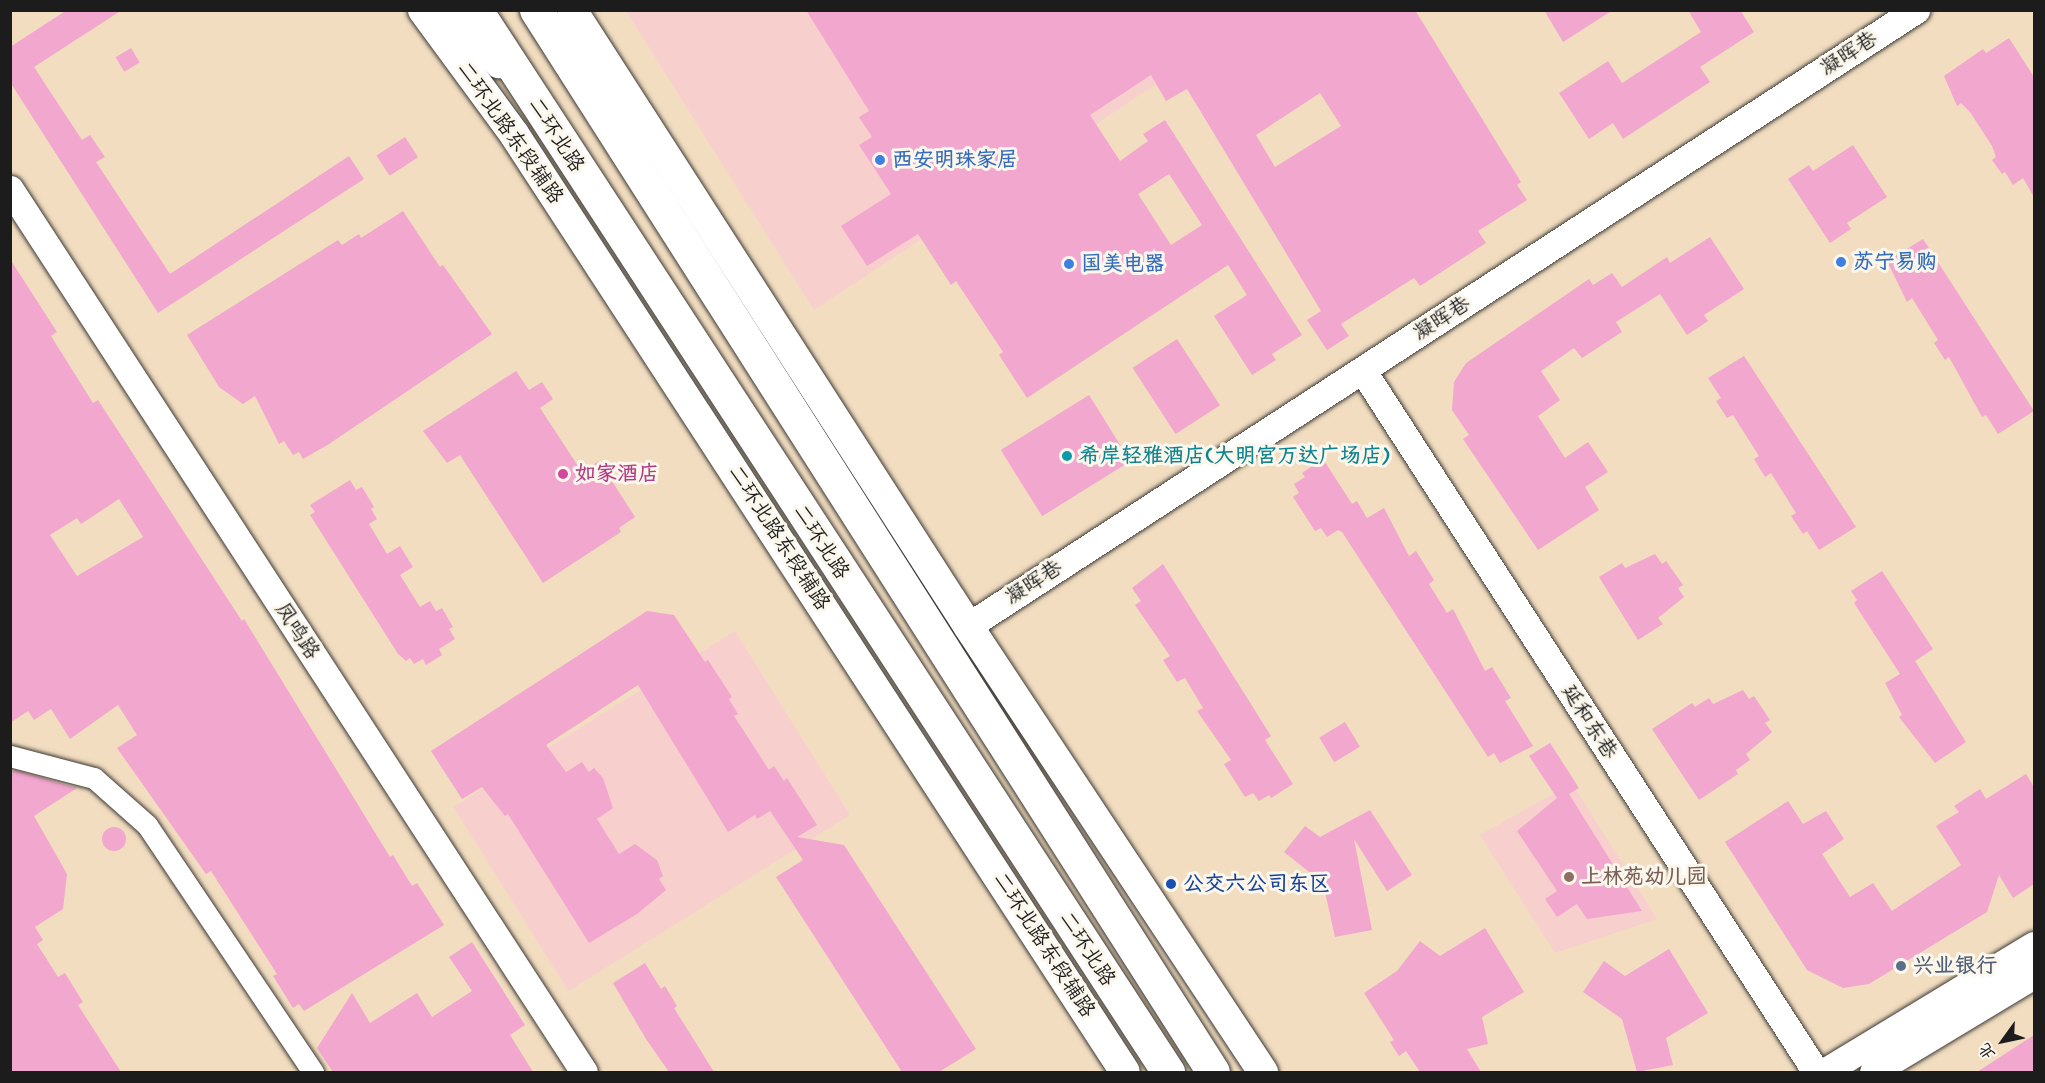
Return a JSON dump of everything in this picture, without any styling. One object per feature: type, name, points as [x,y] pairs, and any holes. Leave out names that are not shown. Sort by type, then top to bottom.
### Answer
[{"type":"highway","name":"二环北路","points":[[476,10],[1168,1072]]},
{"type":"highway","name":"二环北路","points":[[536,10],[1213,1072]]},
{"type":"main road","name":"二环北路东段辅路","points":[[423,10],[514,134],[1125,1072]]},
{"type":"main road","points":[[451,10],[531,97]]},
{"type":"main road","points":[[572,10],[968,626],[1263,1072]]},
{"type":"street","name":"凝晖巷","points":[[968,626],[1916,10]]},
{"type":"street","name":"凤鸣路","points":[[10,189],[584,1072]]},
{"type":"street","name":"延和东巷","points":[[1363,371],[1816,1072]]},
{"type":"street","points":[[10,756],[93,778],[147,825],[313,1072]]},
{"type":"street","points":[[1824,1072],[2034,945]]},
{"type":"street","points":[[1873,1072],[2034,975]]},
{"type":"shaded area","name":"西安明珠家居","points":[[626,11],[1267,11],[814,310]]},
{"type":"shaded area","points":[[735,631],[850,815],[568,991],[453,807]]},
{"type":"shaded area","name":"上林苑幼儿园","points":[[1572,783],[1657,919],[1555,953],[1480,835]]},
{"type":"building","points":[[67,10],[122,10],[34,67],[82,140],[90,135],[105,157],[96,162],[170,274],[349,156],[364,179],[158,313],[10,82],[10,47]]},
{"type":"building","points":[[806,10],[1415,10],[1521,182],[1517,185],[1527,200],[1478,231],[1486,243],[1420,286],[1414,278],[1341,324],[1349,336],[1327,350],[1307,320],[1321,311],[1187,89],[1166,101],[1151,75],[1090,115],[1120,161],[1148,141],[1143,134],[1165,120],[1302,335],[1272,354],[1276,360],[1252,375],[1214,316],[1247,295],[1228,265],[1027,398],[999,355],[1003,352],[956,281],[951,285],[918,234],[867,266],[841,226],[891,194],[859,145],[872,137],[859,117],[869,111]],"holes":[[[1320,93],[1341,126],[1275,167],[1256,135]],[[1169,174],[1202,225],[1171,245],[1138,194]]]},
{"type":"building","points":[[1544,10],[1613,10],[1563,42]]},
{"type":"building","points":[[1688,10],[1740,10],[1754,32],[1700,67],[1710,82],[1623,139],[1613,123],[1589,139],[1559,93],[1608,61],[1622,83],[1701,32]]},
{"type":"building","points":[[2009,38],[2034,77],[2034,197],[2023,178],[2013,185],[2005,172],[2002,174],[1992,160],[1996,157],[1992,146],[1970,112],[1961,103],[1957,106],[1944,76],[1983,49],[1986,53]]},
{"type":"building","points":[[131,48],[140,63],[124,72],[116,57]]},
{"type":"building","points":[[405,137],[418,157],[390,176],[376,156]]},
{"type":"building","points":[[1853,145],[1887,197],[1847,223],[1851,229],[1830,243],[1788,179],[1809,165],[1813,171]]},
{"type":"building","points":[[403,211],[440,267],[443,265],[492,334],[329,444],[303,459],[299,452],[293,455],[284,441],[279,444],[255,396],[243,404],[219,387],[187,335],[338,240],[342,245],[359,234],[361,238]]},
{"type":"building","points":[[1710,237],[1744,289],[1704,315],[1708,321],[1687,335],[1660,294],[1616,322],[1622,332],[1582,358],[1574,348],[1541,371],[1560,400],[1538,416],[1565,458],[1588,442],[1608,472],[1585,487],[1599,510],[1538,550],[1463,439],[1469,435],[1452,410],[1454,382],[1466,363],[1589,279],[1593,285],[1612,273],[1622,287],[1667,257],[1670,263]]},
{"type":"building","points":[[1923,239],[2034,411],[1998,434],[1986,415],[1982,417],[1949,357],[1945,360],[1934,343],[1938,340],[1912,298],[1907,302],[1887,261]]},
{"type":"building","points":[[10,259],[57,332],[51,336],[93,403],[98,400],[242,621],[244,619],[390,857],[393,855],[412,886],[417,883],[444,925],[304,1011],[299,1004],[293,1008],[273,976],[277,974],[211,871],[206,874],[117,748],[137,735],[118,705],[70,739],[51,709],[34,720],[28,711],[10,723]],"holes":[[[119,499],[143,537],[77,576],[50,535],[77,518],[81,524]]]},
{"type":"building","points":[[1177,339],[1220,405],[1176,434],[1133,368]]},
{"type":"building","points":[[1744,356],[1856,527],[1819,550],[1807,531],[1803,534],[1791,516],[1796,513],[1771,473],[1765,477],[1754,459],[1759,456],[1733,415],[1727,418],[1716,401],[1721,398],[1708,378]]},
{"type":"building","points":[[516,371],[529,390],[542,382],[553,399],[540,408],[582,472],[599,461],[635,517],[619,528],[621,532],[543,583],[460,455],[447,463],[423,431]]},
{"type":"building","name":"希岸轻雅酒店(大明宫万达广场店)","points":[[1089,395],[1130,461],[1042,516],[1001,450]]},
{"type":"building","points":[[1323,459],[1352,504],[1357,501],[1367,518],[1384,508],[1409,556],[1416,551],[1434,580],[1429,584],[1447,613],[1453,609],[1485,671],[1492,667],[1511,698],[1505,701],[1533,746],[1500,763],[1494,753],[1488,757],[1342,532],[1338,530],[1327,537],[1321,528],[1315,531],[1293,497],[1299,493],[1294,484],[1305,477],[1302,473]]},
{"type":"building","points":[[350,480],[356,490],[362,487],[374,507],[371,509],[377,519],[369,524],[387,554],[400,546],[413,567],[400,575],[420,607],[430,601],[436,611],[442,608],[453,627],[449,629],[455,639],[439,649],[442,655],[426,665],[423,659],[414,664],[410,658],[406,661],[398,654],[310,515],[315,512],[310,505]]},
{"type":"building","points":[[1655,554],[1662,564],[1666,561],[1683,585],[1678,588],[1684,597],[1658,618],[1663,624],[1638,640],[1599,577],[1622,563],[1625,568]]},
{"type":"building","points":[[1163,564],[1271,736],[1265,740],[1293,784],[1271,798],[1269,795],[1259,801],[1253,793],[1245,797],[1224,764],[1231,760],[1197,711],[1203,708],[1185,678],[1177,682],[1163,660],[1170,656],[1135,605],[1141,601],[1132,588]]},
{"type":"building","points":[[1882,571],[1933,649],[1915,661],[1966,742],[1935,763],[1899,717],[1902,715],[1885,683],[1900,674],[1854,603],[1857,600],[1851,591]]},
{"type":"building","points":[[647,611],[674,615],[705,662],[708,660],[732,697],[729,699],[738,714],[734,716],[769,770],[774,766],[784,781],[787,778],[817,825],[797,837],[844,845],[976,1049],[939,1072],[902,1072],[776,877],[803,860],[770,811],[757,819],[755,815],[728,832],[638,685],[546,745],[566,772],[582,762],[589,772],[594,768],[603,778],[613,808],[597,819],[619,854],[635,844],[657,860],[663,876],[659,879],[666,890],[637,914],[589,943],[508,814],[505,816],[482,787],[462,799],[431,751]]},
{"type":"building","points":[[1743,690],[1749,699],[1754,696],[1770,720],[1765,723],[1772,732],[1746,754],[1750,760],[1736,770],[1738,774],[1699,800],[1652,729],[1692,703],[1695,707],[1709,698],[1713,704]]},
{"type":"building","points":[[1345,722],[1360,747],[1334,762],[1319,737]]},
{"type":"building","points":[[1550,743],[1579,788],[1569,794],[1642,911],[1587,919],[1577,904],[1557,917],[1545,899],[1557,891],[1517,831],[1557,798],[1529,756]]},
{"type":"building","points":[[15,770],[77,788],[34,816],[67,874],[63,909],[35,927],[43,940],[37,944],[58,977],[65,973],[83,1002],[78,1005],[121,1072],[10,1072],[10,773]]},
{"type":"building","points":[[2026,774],[2034,787],[2034,884],[2013,898],[1999,875],[1987,912],[1869,984],[1843,988],[1807,970],[1725,842],[1788,801],[1803,824],[1826,811],[1844,839],[1822,854],[1850,897],[1873,883],[1892,911],[1961,865],[1936,826],[1959,812],[1954,806],[1980,789],[1986,799]]},
{"type":"building","points":[[1370,810],[1412,875],[1387,891],[1354,839],[1372,930],[1335,937],[1323,883],[1284,852],[1305,826],[1320,837]]},
{"type":"building","points":[[114,827],[122,831],[126,839],[122,847],[114,851],[106,847],[102,839],[106,831]]},
{"type":"building","points":[[1485,928],[1524,992],[1482,1017],[1488,1044],[1467,1049],[1481,1072],[1420,1072],[1406,1051],[1399,1056],[1390,1042],[1394,1040],[1364,993],[1397,971],[1420,941],[1440,956]]},
{"type":"building","points":[[472,942],[525,1025],[510,1035],[533,1072],[333,1072],[317,1048],[352,993],[370,1023],[417,993],[432,1017],[472,991],[449,957]]},
{"type":"building","points":[[1669,949],[1708,1013],[1666,1038],[1673,1065],[1637,1072],[1622,1019],[1583,992],[1604,961],[1625,976]]},
{"type":"building","points":[[645,963],[661,989],[665,986],[677,1006],[674,1008],[714,1072],[669,1072],[646,1039],[613,983]]},
{"type":"building","points":[[2034,1035],[2034,1072],[1977,1072]]},
{"type":"place","name":"西安明珠家居","points":[[880,160]]},
{"type":"place","name":"苏宁易购","points":[[1841,262]]},
{"type":"place","name":"国美电器","points":[[1069,264]]},
{"type":"place","name":"希岸轻雅酒店(大明宫万达广场店)","points":[[1067,456]]},
{"type":"place","name":"如家酒店","points":[[563,474]]},
{"type":"place","name":"上林苑幼儿园","points":[[1569,877]]},
{"type":"place","name":"公交六公司东区","points":[[1171,884]]},
{"type":"place","name":"兴业银行","points":[[1901,966]]}]
